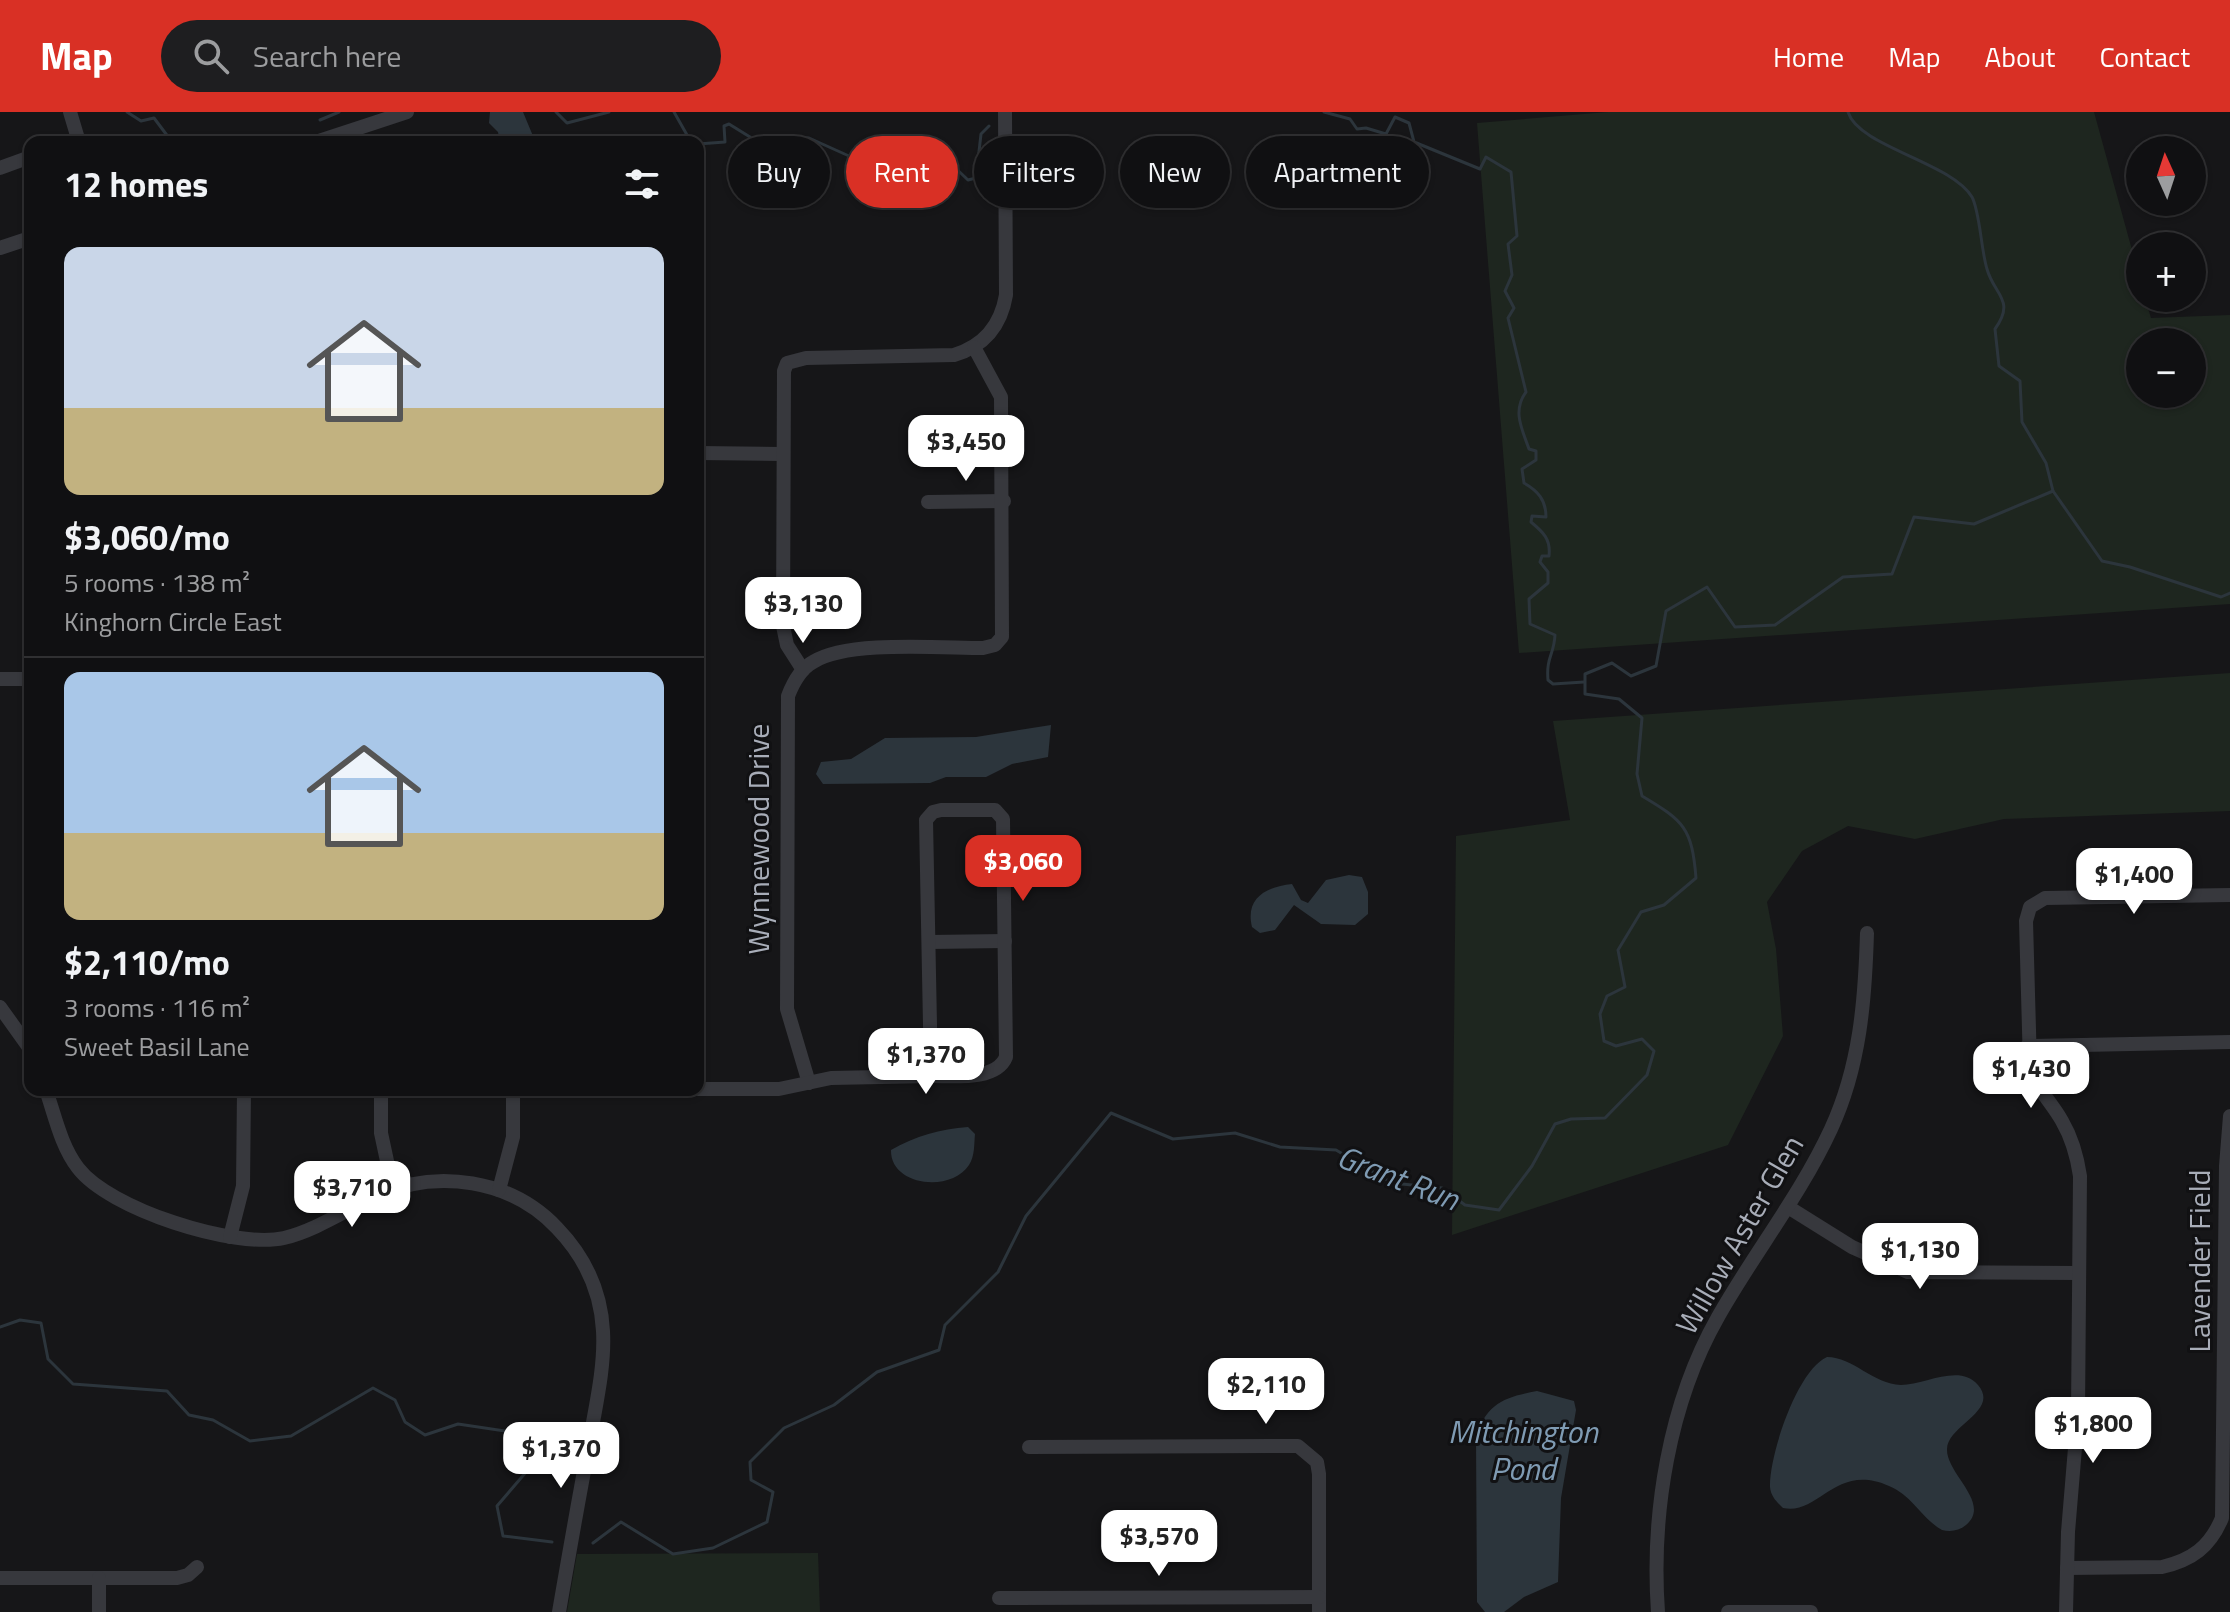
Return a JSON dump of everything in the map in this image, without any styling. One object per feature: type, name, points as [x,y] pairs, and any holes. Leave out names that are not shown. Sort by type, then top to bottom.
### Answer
[{"type":"street","points":[[70,112],[76,136]]},
{"type":"street","points":[[334,136],[407,112]]},
{"type":"street","points":[[974,347],[1001,397],[1004,631],[1000,641],[983,648],[853,649],[831,653],[803,670],[787,645],[783,626],[781,454],[783,381],[787,363],[806,358],[954,355],[974,347],[997,323],[1006,295],[1005,112]]},
{"type":"street","points":[[0,168],[24,159]]},
{"type":"street","points":[[0,248],[24,240]]},
{"type":"street","points":[[704,453],[781,454]]},
{"type":"street","points":[[928,502],[1004,501]]},
{"type":"street","name":"Wynnewood Drive","points":[[803,670],[793,684],[785,710],[786,980],[787,1009],[809,1083]]},
{"type":"street","points":[[0,679],[24,679]]},
{"type":"street","points":[[704,1089],[779,1089],[831,1078],[931,1076],[989,1073],[1002,1065],[1006,1057],[1003,819],[995,810],[966,808],[933,812],[926,820],[931,1076]]},
{"type":"street","points":[[2066,1612],[2078,1412],[2077,1157],[2062,1120],[2033,1081],[2027,1046],[2026,921],[2030,907],[2045,898],[2230,895]]},
{"type":"street","name":"Willow Aster Glen","points":[[1658,1612],[1660,1512],[1680,1411],[1716,1320],[1788,1207],[1832,1128],[1859,1042],[1865,1011],[1867,933]]},
{"type":"street","points":[[929,942],[1005,941]]},
{"type":"street","points":[[0,1007],[24,1040]]},
{"type":"street","points":[[2027,1046],[2230,1042]]},
{"type":"street","points":[[48,1096],[72,1159],[103,1192],[129,1206],[230,1237],[264,1241],[291,1236],[393,1189],[426,1181],[449,1181],[499,1190],[537,1210],[568,1239],[587,1270],[602,1313],[601,1367],[559,1612]]},
{"type":"street","points":[[230,1237],[243,1186],[244,1096]]},
{"type":"street","points":[[381,1096],[381,1133],[393,1189]]},
{"type":"street","points":[[499,1190],[513,1137],[513,1096]]},
{"type":"street","name":"Lavender Field","points":[[2067,1568],[2162,1567],[2177,1564],[2208,1544],[2222,1518],[2226,1166],[2230,1116]]},
{"type":"street","points":[[1788,1207],[1852,1247],[1908,1272],[2079,1273]]},
{"type":"street","points":[[999,1598],[1319,1604],[1319,1474],[1317,1462],[1298,1446],[1029,1447]]},
{"type":"street","points":[[0,1578],[177,1578],[188,1575],[197,1567]]},
{"type":"street","points":[[99,1578],[99,1612]]},
{"type":"street","points":[[1728,1612],[1811,1612]]},
{"type":"shaded area","points":[[1608,112],[2094,112],[2127,232],[2126,312],[2149,312],[2151,318],[2230,315],[2230,604],[1519,653],[1477,123]]},
{"type":"shaded area","points":[[2230,673],[2230,811],[2004,819],[1915,839],[1848,826],[1802,851],[1767,902],[1776,949],[1783,1036],[1728,1145],[1452,1235],[1456,836],[1570,820],[1553,721]]},
{"type":"shaded area","points":[[818,1553],[820,1612],[567,1612],[577,1554]]},
{"type":"water","points":[[490,112],[523,112],[533,136],[499,136],[489,123]]},
{"type":"water","points":[[1051,725],[1048,757],[1012,764],[986,777],[946,777],[930,783],[823,784],[816,774],[821,762],[851,759],[885,738],[976,737]]},
{"type":"water","points":[[1349,875],[1362,877],[1368,892],[1368,914],[1355,925],[1321,924],[1294,905],[1275,930],[1260,933],[1252,927],[1252,908],[1266,891],[1292,884],[1301,900],[1308,903],[1326,880]]},
{"type":"water","points":[[968,1127],[975,1134],[972,1158],[960,1174],[949,1180],[923,1182],[910,1178],[893,1162],[891,1150],[900,1145],[928,1134]]},
{"type":"water","points":[[1827,1357],[1846,1361],[1891,1384],[1910,1384],[1952,1375],[1970,1379],[1978,1385],[1983,1394],[1983,1403],[1955,1433],[1947,1449],[1953,1468],[1974,1507],[1973,1516],[1966,1525],[1960,1529],[1942,1530],[1897,1490],[1870,1480],[1855,1480],[1841,1485],[1796,1508],[1783,1508],[1777,1501],[1770,1487],[1771,1473],[1787,1415],[1805,1378]]},
{"type":"water","name":"Mitchington Pond","points":[[1537,1391],[1574,1401],[1576,1410],[1561,1498],[1558,1582],[1524,1597],[1504,1612],[1485,1612],[1477,1602],[1476,1437],[1485,1417],[1498,1404]]},
{"type":"waterway","points":[[127,112],[141,121],[154,118],[168,136]]},
{"type":"waterway","points":[[320,120],[339,112]]},
{"type":"waterway","points":[[556,112],[567,123],[609,112]]},
{"type":"waterway","points":[[674,112],[688,136]]},
{"type":"waterway","points":[[1324,112],[1350,119],[1357,129],[1366,128],[1386,134],[1395,117],[1409,123],[1414,142],[1480,169],[1486,157],[1511,172],[1517,236],[1508,244],[1512,275],[1505,291],[1514,308],[1508,318],[1526,392],[1520,406],[1521,427],[1529,449],[1536,451],[1536,460],[1522,469],[1524,483],[1537,493],[1545,506],[1546,517],[1532,516],[1531,522],[1549,545],[1549,556],[1542,556],[1540,562],[1548,572],[1548,583],[1529,599],[1530,624],[1555,635],[1548,680],[1553,684],[1584,682]]},
{"type":"waterway","points":[[1848,112],[1869,135],[1945,174],[1972,197],[1987,269],[2004,304],[1995,329],[1999,366],[2020,381],[2022,422],[2046,463],[2053,491]]},
{"type":"waterway","points":[[704,144],[725,142],[724,126],[729,124],[750,137],[755,146],[793,144],[800,138],[809,138],[849,156],[895,145],[904,146],[922,161],[944,157],[968,180],[976,178],[981,134],[989,126]]},
{"type":"waterway","name":"Grant Run","points":[[593,1543],[621,1522],[673,1554],[713,1548],[767,1522],[773,1492],[751,1480],[750,1462],[784,1428],[834,1405],[877,1372],[939,1350],[945,1325],[998,1272],[1026,1216],[1111,1113],[1173,1139],[1235,1133],[1280,1147],[1336,1150],[1392,1183],[1442,1188],[1465,1205],[1499,1210],[1532,1166],[1555,1124],[1571,1119],[1605,1118],[1647,1075],[1654,1051],[1642,1039],[1616,1046],[1604,1041],[1600,1014],[1607,996],[1625,987],[1618,950],[1641,912],[1664,905],[1696,878],[1692,848],[1676,820],[1642,796],[1637,774],[1642,718],[1619,699],[1585,694],[1585,674],[1612,663],[1631,676],[1656,666],[1666,611],[1707,587],[1735,627],[1775,625],[1843,577],[1892,574],[1914,517],[1974,524],[2053,491],[2102,561],[2221,597],[2230,593]]},
{"type":"waterway","name":"Grant Run","points":[[0,1327],[20,1320],[41,1323],[48,1359],[73,1384],[167,1391],[189,1415],[213,1420],[250,1441],[291,1436],[373,1388],[395,1400],[405,1422],[425,1435],[458,1424],[519,1433],[531,1448],[527,1471],[497,1506],[503,1536],[552,1542]]}]
